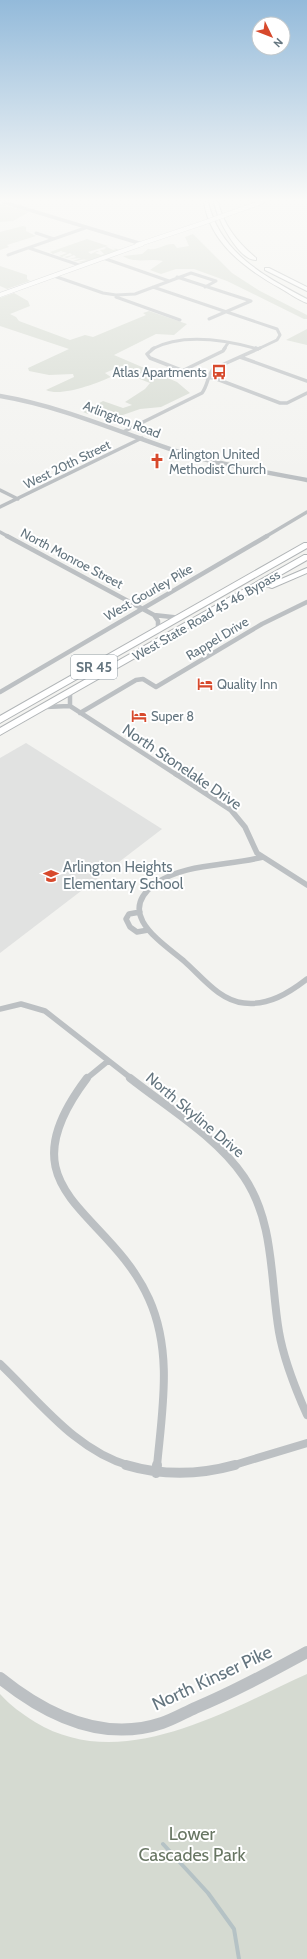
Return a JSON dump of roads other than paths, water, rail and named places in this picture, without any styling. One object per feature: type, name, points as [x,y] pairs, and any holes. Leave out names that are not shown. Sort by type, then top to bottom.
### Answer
[{"type":"highway","points":[[294,293],[306,300]]},
{"type":"highway","name":"West State Road 45 46 Bypass","points":[[0,720],[307,545]]},
{"type":"highway","name":"West State Road 45 46 Bypass","points":[[0,732],[307,556]]},
{"type":"highway","points":[[229,601],[247,597],[307,570]]},
{"type":"highway","points":[[121,664],[125,656],[125,650]]},
{"type":"street","points":[[106,293],[116,295],[136,293]]},
{"type":"street","points":[[125,431],[202,394],[207,386],[209,372],[213,369],[280,338],[277,329],[172,293]]},
{"type":"street","points":[[209,319],[250,302],[226,293]]},
{"type":"street","points":[[116,295],[118,298],[180,320]]},
{"type":"street","points":[[258,349],[247,345],[180,340],[169,341],[147,352],[150,358],[199,377],[214,378],[283,404],[307,393]]},
{"type":"street","points":[[182,370],[224,350],[228,343]]},
{"type":"street","points":[[240,357],[307,381]]},
{"type":"street","name":"Arlington Road","points":[[0,396],[64,409],[199,457],[307,480]]},
{"type":"street","name":"West 20th Street","points":[[0,508],[142,438]]},
{"type":"street","points":[[0,490],[18,499]]},
{"type":"street","name":"West Gourley Pike","points":[[0,692],[307,512]]},
{"type":"street","name":"North Monroe Street","points":[[0,532],[143,607],[154,615],[181,618]]},
{"type":"street","name":"Rappel Drive","points":[[80,713],[134,681],[140,679],[156,687],[262,624],[307,602]]},
{"type":"street","points":[[154,615],[158,621],[158,631]]},
{"type":"street","points":[[45,707],[70,706],[70,693]]},
{"type":"street","name":"North Stonelake Drive","points":[[70,706],[231,810],[239,818],[257,853],[307,885]]},
{"type":"street","points":[[263,858],[166,876],[148,889],[142,898],[140,912],[142,920],[148,930],[220,994],[231,1001],[246,1005],[266,1002],[288,994],[307,979]]},
{"type":"street","points":[[140,912],[129,914],[126,919],[130,927],[138,932],[148,930]]},
{"type":"street","name":"North Skyline Drive","points":[[0,1009],[21,1004],[45,1011],[219,1149],[241,1171],[258,1202],[267,1235],[277,1322],[283,1351],[292,1380],[307,1415]]},
{"type":"street","points":[[65,1099],[108,1061]]},
{"type":"street","points":[[91,1234],[134,1274],[149,1298],[160,1328],[164,1356],[156,1473]]},
{"type":"street","points":[[0,1364],[73,1433],[93,1450],[117,1464],[156,1473],[174,1475],[215,1470],[256,1460],[307,1443]]},
{"type":"street","name":"North Kinser Pike","points":[[0,1678],[27,1700],[66,1721],[88,1726],[116,1729],[138,1728],[162,1723],[229,1694],[307,1652]]},
{"type":"waterway","points":[[163,1844],[208,1893],[234,1929],[239,1959]]},
{"type":"place","name":"Atlas Apartments","points":[[219,372]]},
{"type":"place","name":"Arlington United Methodist Church","points":[[157,461]]},
{"type":"place","name":"Quality Inn","points":[[205,684]]},
{"type":"place","name":"Super 8","points":[[139,716]]},
{"type":"place","name":"Arlington Heights Elementary School","points":[[51,876]]},
{"type":"park label","name":"Lower Cascades Park","points":[[192,1844]]}]
